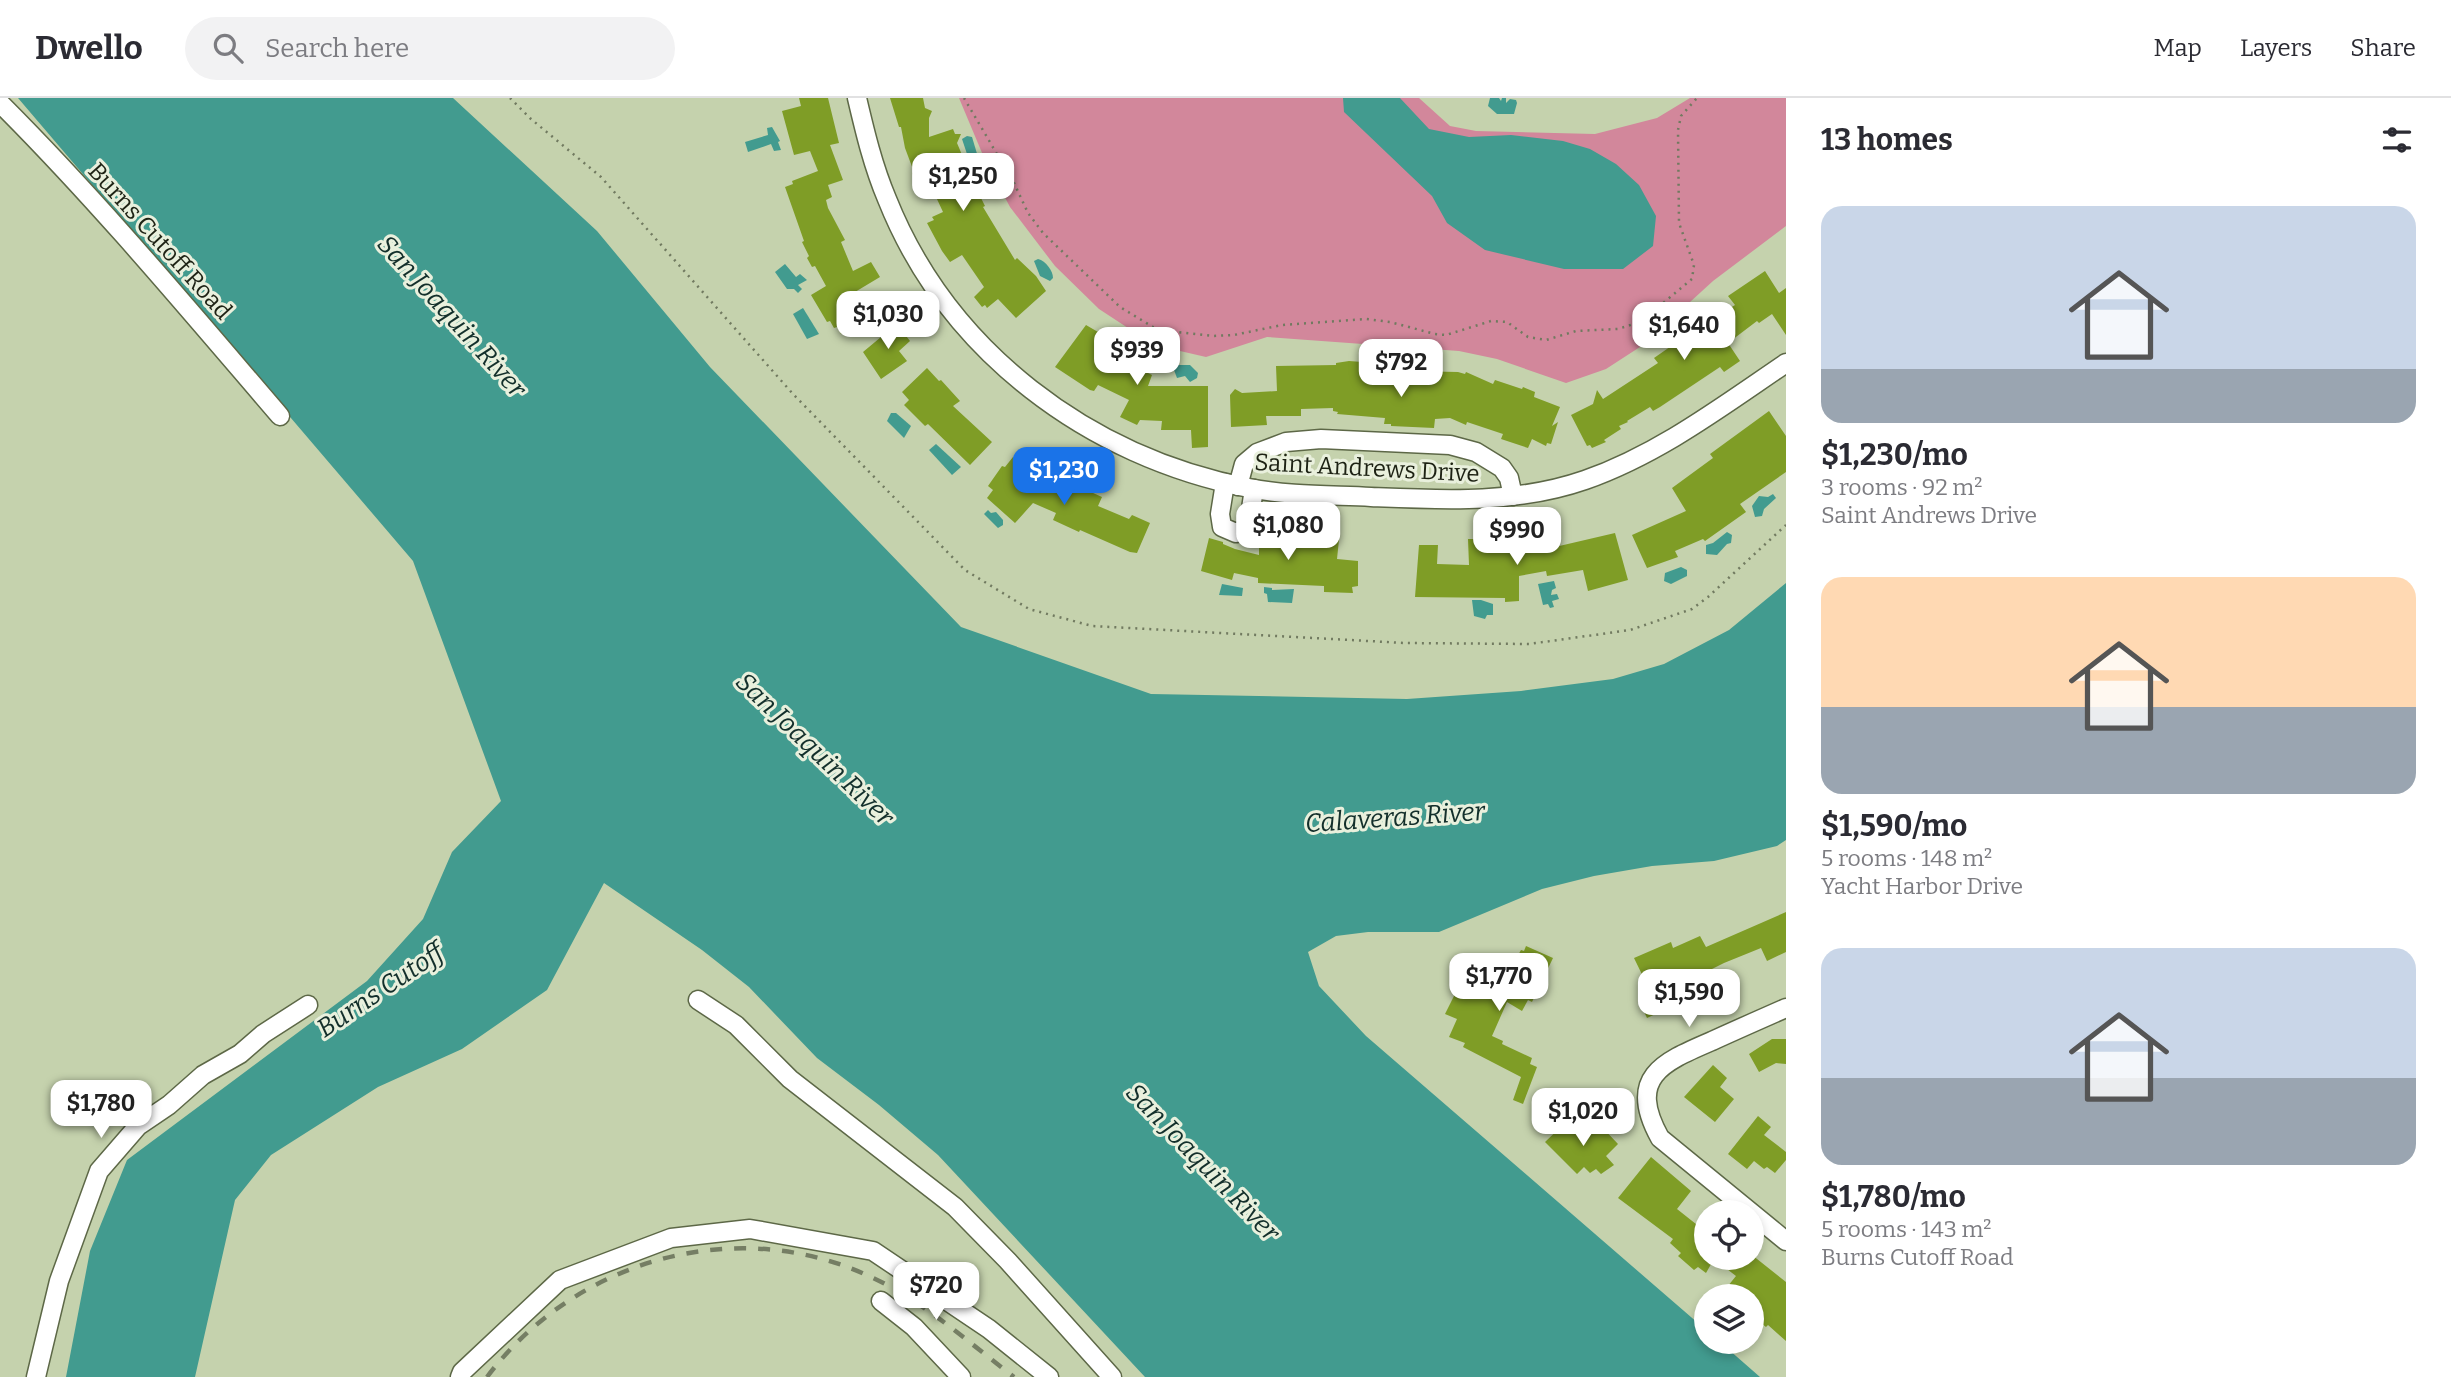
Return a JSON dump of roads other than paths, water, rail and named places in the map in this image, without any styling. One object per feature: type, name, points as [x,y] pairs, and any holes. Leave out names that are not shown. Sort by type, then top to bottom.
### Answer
[{"type":"street","name":"Saint Andrews Drive","points":[[857,98],[873,161],[887,201],[905,238],[926,275],[977,341],[1032,392],[1066,416],[1102,438],[1179,471],[1239,486],[1294,494],[1441,500],[1513,496],[1582,481],[1651,452],[1786,363]]},
{"type":"street","name":"Burns Cutoff Road","points":[[0,103],[162,278],[280,416]]},
{"type":"street","points":[[1239,486],[1244,464],[1257,453],[1286,442],[1321,439],[1450,445],[1476,452],[1502,468],[1509,478],[1513,496]]},
{"type":"street","points":[[698,1000],[736,1025],[790,1079],[955,1208],[1008,1261],[1112,1377]]},
{"type":"street","points":[[36,1377],[59,1281],[99,1171],[138,1126],[169,1105],[203,1075],[240,1054],[263,1034],[308,1005]]},
{"type":"street","points":[[1786,1008],[1672,1058],[1655,1073],[1647,1098],[1648,1114],[1660,1138],[1786,1241]]},
{"type":"street","points":[[460,1377],[462,1372],[560,1280],[671,1238],[750,1229],[873,1251],[989,1329],[1049,1377]]},
{"type":"street","points":[[881,1301],[914,1327],[961,1377]]},
{"type":"water","points":[[18,98],[453,98],[597,231],[710,367],[961,627],[1151,694],[1407,699],[1521,691],[1613,679],[1664,664],[1729,630],[1786,583],[1786,840],[1777,846],[1714,861],[1652,866],[1542,889],[1439,932],[1368,932],[1336,936],[1308,952],[1319,986],[1366,1036],[1694,1320],[1694,1354],[1734,1354],[1760,1377],[1145,1377],[938,1155],[879,1105],[817,1058],[749,987],[702,950],[604,883],[547,990],[462,1049],[378,1087],[271,1155],[235,1200],[195,1377],[66,1377],[90,1251],[127,1160],[367,981],[423,919],[452,852],[501,801],[413,561]]},
{"type":"water","points":[[1343,98],[1400,98],[1429,129],[1469,137],[1511,135],[1563,141],[1590,149],[1616,164],[1639,185],[1656,216],[1653,246],[1623,269],[1564,269],[1485,250],[1447,223],[1432,196],[1344,112]]},
{"type":"water","points":[[1490,98],[1499,98],[1501,101],[1506,98],[1506,103],[1510,99],[1516,100],[1514,114],[1497,114],[1488,106]]},
{"type":"water","points":[[772,127],[780,141],[781,150],[774,151],[771,144],[748,152],[745,142],[768,135],[767,128]]},
{"type":"water","points":[[972,137],[978,157],[975,162],[969,160],[962,139]]},
{"type":"water","points":[[1038,259],[1050,269],[1053,278],[1050,281],[1040,276],[1034,261]]},
{"type":"water","points":[[785,264],[796,277],[800,274],[807,280],[798,285],[802,289],[798,293],[794,289],[787,289],[775,272]]},
{"type":"water","points":[[803,308],[819,334],[807,339],[793,314]]},
{"type":"water","points":[[1667,331],[1672,334],[1672,340],[1661,348],[1655,346],[1654,339]]},
{"type":"water","points":[[1405,351],[1433,352],[1433,364],[1423,364],[1418,370],[1414,364],[1405,363]]},
{"type":"water","points":[[1178,365],[1190,365],[1198,373],[1197,378],[1190,382],[1185,376],[1177,378],[1174,370]]},
{"type":"water","points":[[891,413],[896,413],[911,426],[904,438],[887,421]]},
{"type":"water","points":[[936,444],[961,467],[952,475],[929,450]]},
{"type":"water","points":[[1773,494],[1776,498],[1764,509],[1762,516],[1755,517],[1752,506],[1759,496],[1768,497]]},
{"type":"water","points":[[988,510],[991,513],[996,512],[1003,520],[1003,525],[998,528],[984,514]]},
{"type":"water","points":[[1727,532],[1732,535],[1731,543],[1717,555],[1706,554],[1706,545]]},
{"type":"water","points":[[1681,567],[1687,570],[1687,576],[1671,584],[1664,581],[1665,573]]},
{"type":"water","points":[[1554,581],[1556,588],[1551,595],[1557,594],[1559,599],[1552,601],[1554,607],[1550,608],[1548,604],[1543,605],[1538,584]]},
{"type":"water","points":[[1222,584],[1243,588],[1242,596],[1219,595]]},
{"type":"water","points":[[1264,587],[1272,590],[1294,589],[1292,603],[1268,602]]},
{"type":"water","points":[[1472,600],[1493,604],[1493,615],[1487,615],[1485,619],[1474,616]]},
{"type":"railway","points":[[487,1377],[523,1336],[565,1303],[612,1277],[661,1259],[713,1250],[766,1249],[819,1258],[871,1277],[909,1298],[945,1323],[1014,1377]]},
{"type":"water label","name":"San Joaquin River","points":[[452,316]]},
{"type":"water label","name":"San Joaquin River","points":[[815,749]]},
{"type":"water label","name":"Calaveras River","points":[[1395,817]]},
{"type":"water label","name":"Burns Cutoff","points":[[380,990]]},
{"type":"water label","name":"San Joaquin River","points":[[1203,1162]]}]
